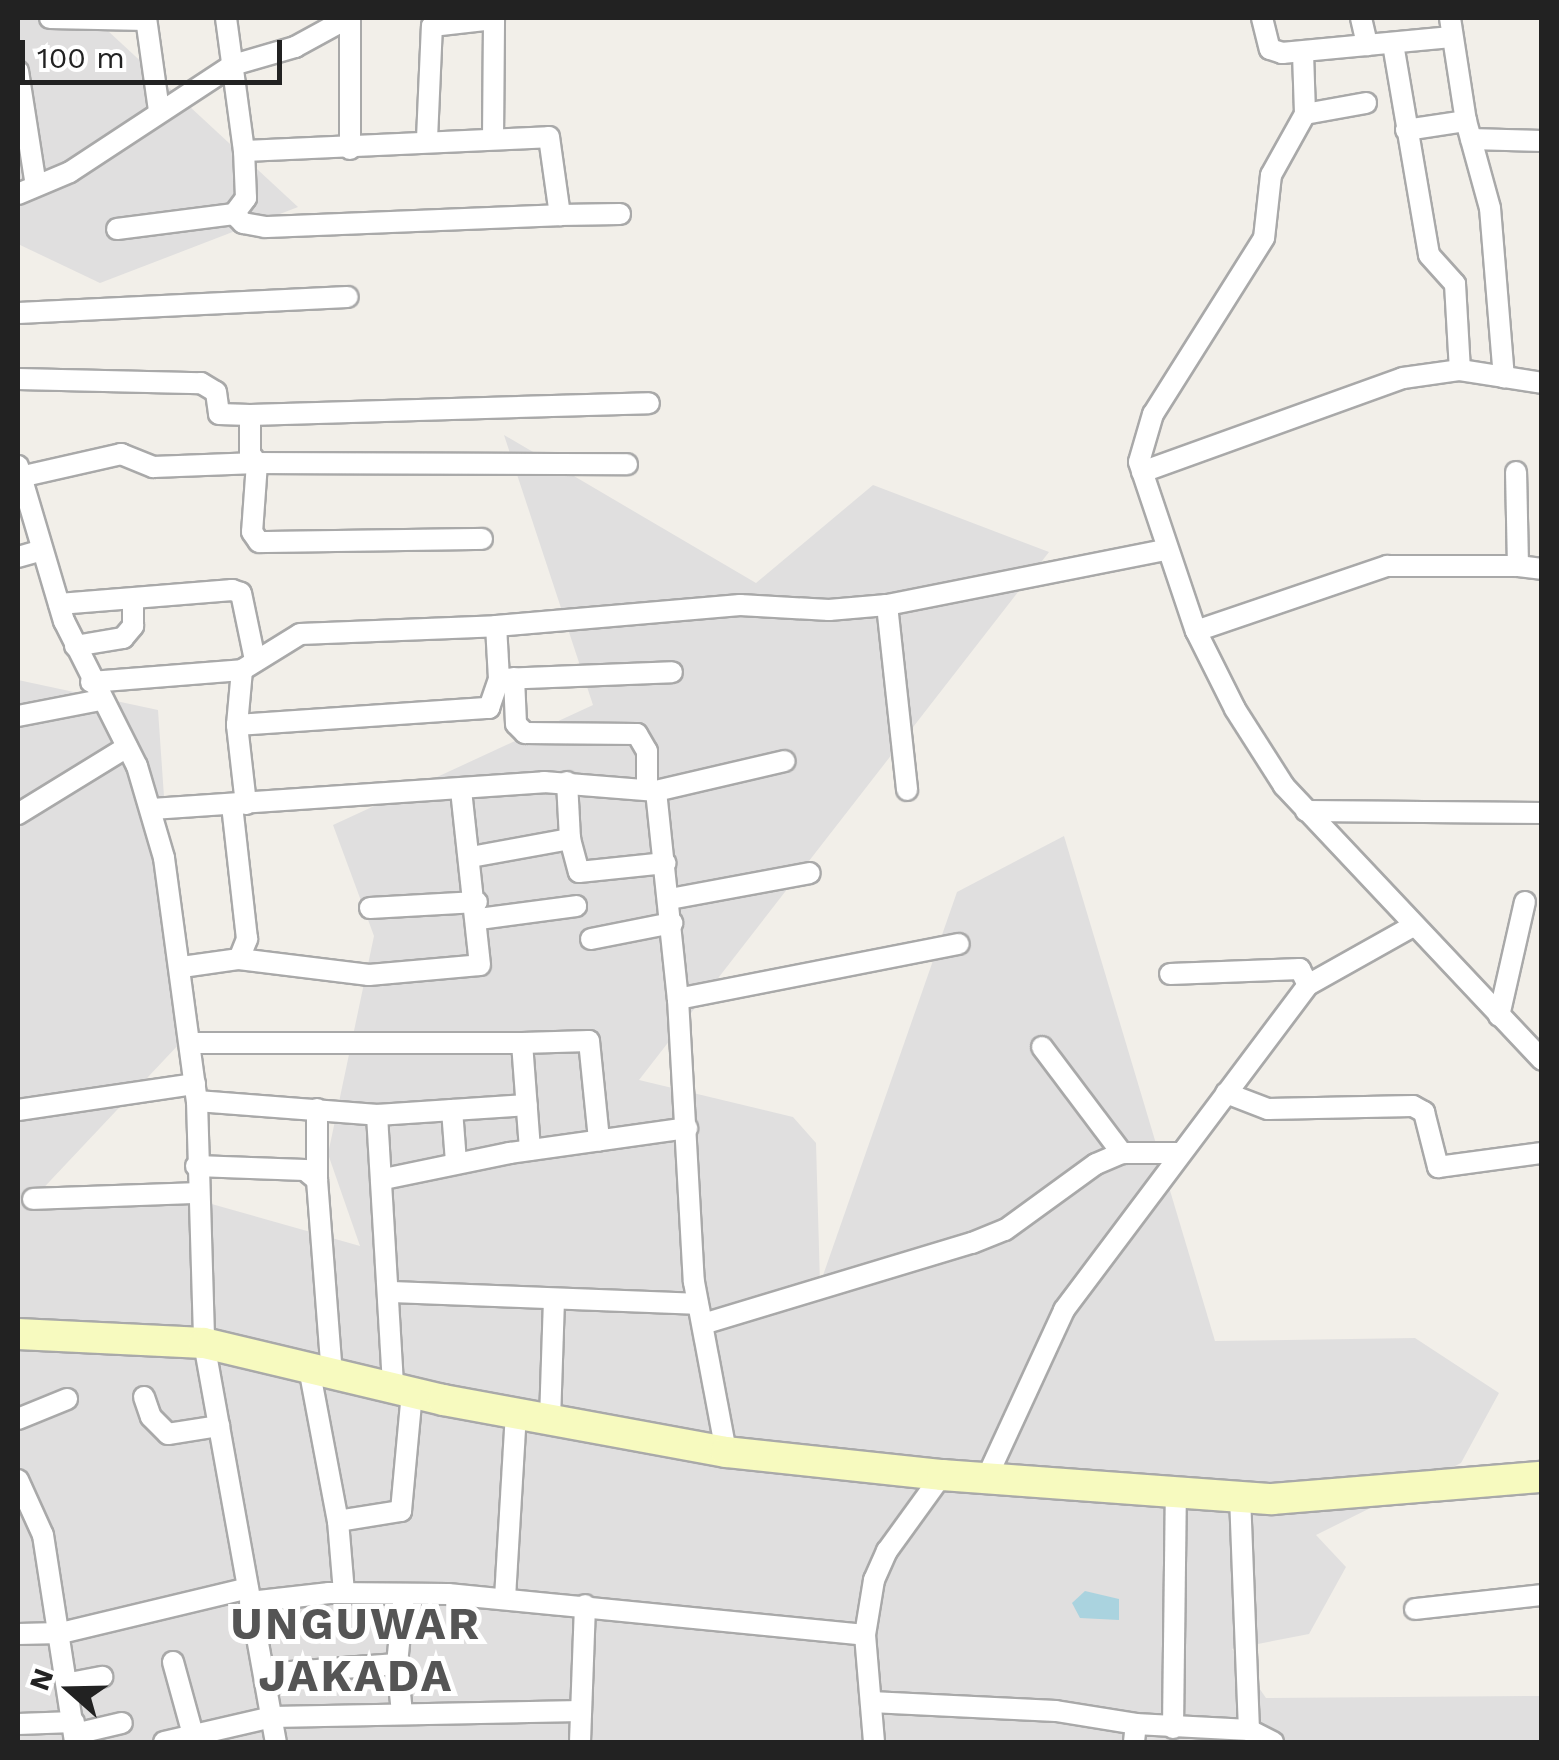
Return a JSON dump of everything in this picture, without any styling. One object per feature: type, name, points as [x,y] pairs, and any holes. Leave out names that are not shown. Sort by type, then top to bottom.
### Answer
[{"type":"street","points":[[50,18],[146,18],[159,110]]},
{"type":"street","points":[[226,18],[244,151],[246,198],[234,214]]},
{"type":"street","points":[[18,71],[27,190],[70,172],[233,65],[295,47],[349,18],[350,149]]},
{"type":"street","points":[[427,139],[432,26],[494,18],[493,138]]},
{"type":"street","points":[[1262,18],[1270,49],[1304,53],[1393,44],[1451,27],[1468,130],[1492,221],[1504,377]]},
{"type":"street","points":[[1361,18],[1366,45]]},
{"type":"street","points":[[1393,44],[1429,255],[1455,284],[1460,370]]},
{"type":"street","points":[[1304,53],[1305,114],[1271,175],[1264,238],[1246,275],[1143,436],[1142,472],[1196,631],[1234,710],[1306,811],[1542,1060]]},
{"type":"street","points":[[1305,114],[1366,103]]},
{"type":"street","points":[[1406,130],[1468,130],[1542,141]]},
{"type":"street","points":[[244,151],[350,149],[427,139],[549,137],[560,215]]},
{"type":"street","points":[[117,229],[234,214],[265,227],[620,214]]},
{"type":"street","points":[[18,313],[348,297]]},
{"type":"street","points":[[1142,472],[1403,378],[1460,370],[1542,383]]},
{"type":"street","points":[[18,379],[201,383],[216,392],[219,414],[649,403]]},
{"type":"street","points":[[250,415],[250,454],[258,462],[252,532],[258,542],[482,539]]},
{"type":"street","points":[[276,1742],[204,1343],[196,1092],[182,967],[152,810],[126,747],[75,646],[19,472],[121,454],[153,467],[258,462],[627,464]]},
{"type":"street","points":[[1516,472],[1518,566]]},
{"type":"street","points":[[18,558],[42,550]]},
{"type":"street","points":[[18,716],[96,691],[248,665],[300,634],[496,626],[740,605],[829,610],[888,605],[1166,550]]},
{"type":"street","points":[[1196,631],[1387,566],[1542,569]]},
{"type":"street","points":[[59,604],[241,594],[248,665],[237,725],[246,939],[239,960]]},
{"type":"street","points":[[75,646],[124,638],[133,626],[133,602]]},
{"type":"street","points":[[888,605],[907,790]]},
{"type":"street","points":[[496,626],[516,724],[525,733],[637,734],[647,752],[670,899],[700,1314],[726,1452]]},
{"type":"street","points":[[506,678],[672,672]]},
{"type":"street","points":[[237,725],[489,708],[506,678]]},
{"type":"street","points":[[18,814],[126,747]]},
{"type":"street","points":[[152,810],[566,782],[651,788],[785,760]]},
{"type":"street","points":[[566,782],[570,838],[579,872],[666,863]]},
{"type":"street","points":[[182,967],[239,960],[369,976],[469,969],[480,964],[478,911],[461,788]]},
{"type":"street","points":[[1306,811],[1542,813]]},
{"type":"street","points":[[471,857],[570,838]]},
{"type":"street","points":[[670,899],[810,872]]},
{"type":"street","points":[[1499,1016],[1525,902]]},
{"type":"street","points":[[370,908],[478,911],[576,906]]},
{"type":"street","points":[[591,939],[672,924]]},
{"type":"street","points":[[987,1477],[1064,1310],[1178,1153],[1308,985],[1414,926]]},
{"type":"street","points":[[678,999],[959,944]]},
{"type":"street","points":[[1170,974],[1300,969],[1308,985]]},
{"type":"street","points":[[190,1043],[589,1041],[598,1140]]},
{"type":"street","points":[[522,1043],[530,1150]]},
{"type":"street","points":[[1042,1048],[1122,1154]]},
{"type":"street","points":[[18,1110],[196,1092],[377,1115],[527,1105]]},
{"type":"street","points":[[1226,1093],[1268,1109],[1413,1106],[1424,1112],[1438,1167],[1458,1169],[1542,1153]]},
{"type":"street","points":[[318,1109],[320,1371],[344,1593]]},
{"type":"street","points":[[452,1110],[456,1162]]},
{"type":"street","points":[[338,1520],[401,1511],[402,1390],[389,1292],[377,1115]]},
{"type":"street","points":[[384,1179],[456,1162],[686,1128]]},
{"type":"street","points":[[389,1292],[700,1314],[972,1244],[1005,1230],[1096,1164],[1122,1154],[1178,1153]]},
{"type":"street","points":[[196,1166],[305,1170],[317,1180]]},
{"type":"street","points":[[33,1200],[197,1193]]},
{"type":"street","points":[[550,1420],[554,1302]]},
{"type":"street","points":[[18,1334],[204,1343],[516,1414],[726,1452],[942,1474],[1240,1496],[1384,1495],[1542,1477]]},
{"type":"street","points":[[144,1397],[150,1417],[168,1434],[219,1426]]},
{"type":"street","points":[[18,1419],[68,1399]]},
{"type":"street","points":[[504,1598],[516,1414]]},
{"type":"street","points":[[874,1742],[865,1635],[880,1563],[942,1474]]},
{"type":"street","points":[[18,1480],[43,1535],[70,1683],[75,1733]]},
{"type":"street","points":[[1173,1728],[1176,1492]]},
{"type":"street","points":[[1240,1496],[1249,1730]]},
{"type":"street","points":[[18,1634],[61,1634],[249,1595],[344,1593],[504,1598],[865,1635]]},
{"type":"street","points":[[402,1713],[397,1664],[404,1594]]},
{"type":"street","points":[[1415,1609],[1542,1595]]},
{"type":"street","points":[[580,1742],[585,1605]]},
{"type":"street","points":[[173,1662],[192,1731]]},
{"type":"street","points":[[264,1674],[397,1664]]},
{"type":"street","points":[[70,1683],[102,1676]]},
{"type":"street","points":[[871,1702],[1056,1711],[1135,1734],[1173,1728],[1249,1730],[1273,1742]]},
{"type":"street","points":[[164,1742],[192,1731],[272,1717],[580,1711]]},
{"type":"street","points":[[18,1724],[75,1733],[122,1723]]},
{"type":"shaded area","points":[[18,18],[94,18],[298,207],[100,283],[18,244]]},
{"type":"shaded area","points":[[504,435],[756,583],[873,485],[1049,552],[639,1080],[793,1117],[816,1143],[820,1284],[957,892],[1064,836],[1215,1341],[1415,1338],[1499,1393],[1461,1463],[1316,1535],[1346,1567],[1309,1634],[1232,1649],[1266,1698],[1541,1696],[1541,1742],[18,1742],[18,680],[158,710],[181,1042],[34,1198],[169,1192],[360,1246],[328,1154],[374,936],[333,825],[593,705]]},
{"type":"water","points":[[1085,1591],[1119,1599],[1119,1620],[1080,1618],[1072,1603]]},
{"type":"district","name":"UNGUWAR JAKADA","points":[[356,1650]]}]
